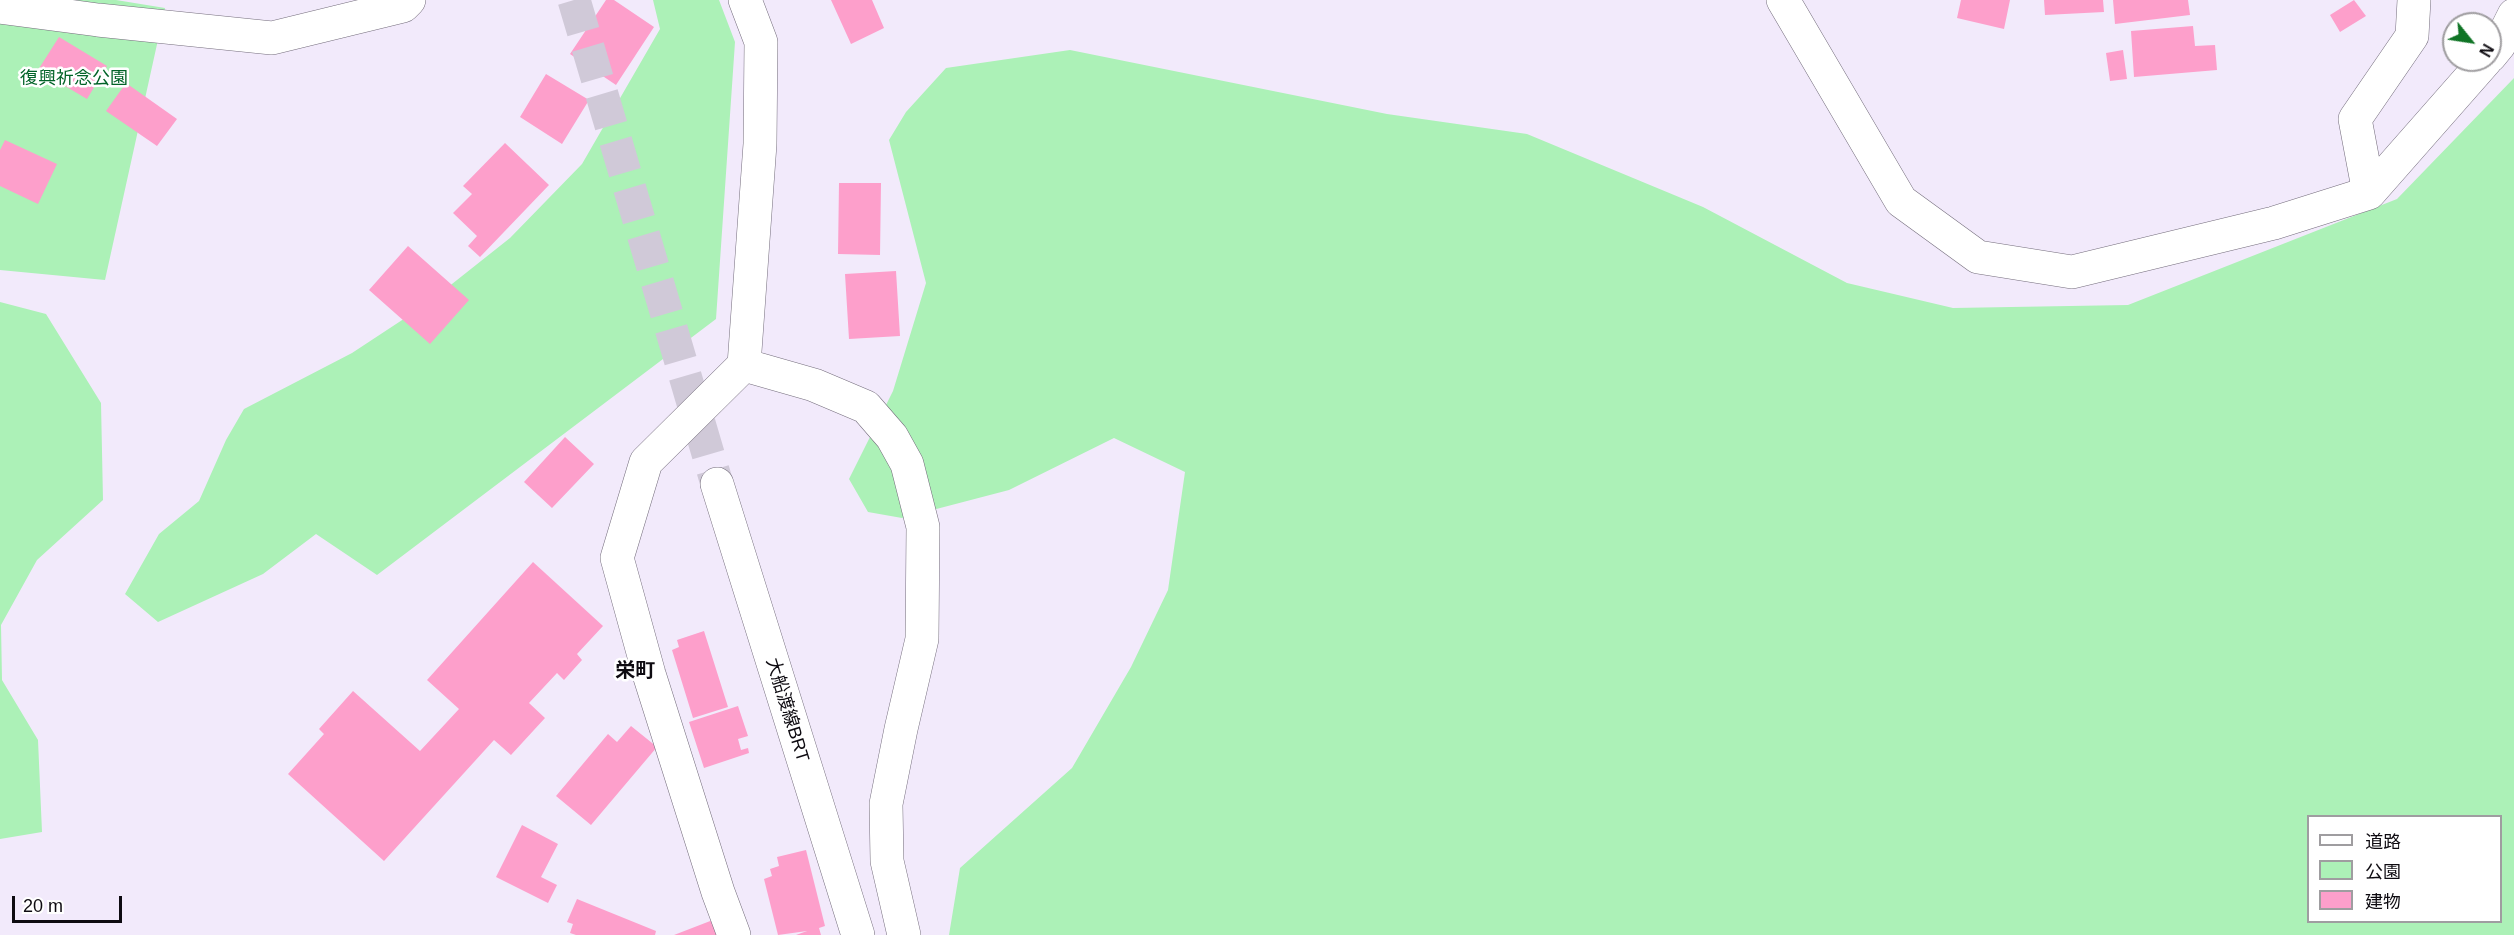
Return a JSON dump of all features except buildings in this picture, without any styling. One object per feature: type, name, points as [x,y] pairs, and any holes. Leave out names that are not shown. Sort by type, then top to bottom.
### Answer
[{"type":"street","points":[[0,7],[98,20],[272,38],[403,6],[409,0]]},
{"type":"street","points":[[734,935],[718,892],[649,674],[617,558],[646,462],[744,365],[760,144],[761,42],[745,0]]},
{"type":"street","points":[[1783,0],[1901,201],[1978,257],[2072,272],[2274,223],[2369,193],[2475,72]]},
{"type":"street","points":[[2369,193],[2355,119],[2412,36],[2414,0]]},
{"type":"street","points":[[2502,39],[2514,15]]},
{"type":"street","points":[[744,365],[814,385],[866,407],[892,436],[907,464],[923,528],[922,639],[886,804],[887,861],[904,935]]},
{"type":"street","name":"大船渡線BRT","points":[[717,484],[858,935]]},
{"type":"green space","name":"復興祈念公園","points":[[0,0],[116,0],[165,8],[105,280],[0,270]]},
{"type":"green space","points":[[653,0],[719,0],[735,42],[716,319],[377,575],[316,534],[263,574],[158,622],[125,594],[159,534],[199,501],[226,440],[244,409],[352,353],[428,303],[510,238],[582,164],[660,29]]},
{"type":"green space","points":[[1070,50],[1387,114],[1527,134],[1703,207],[1847,283],[1953,308],[2128,305],[2397,199],[2514,78],[2514,935],[949,935],[960,868],[1072,768],[1131,667],[1168,590],[1185,472],[1114,438],[1009,490],[902,518],[868,512],[849,479],[893,391],[926,283],[889,140],[906,112],[946,68]]},
{"type":"green space","points":[[0,302],[46,314],[101,403],[103,500],[37,560],[1,625],[2,680],[38,740],[42,832],[0,839]]},
{"type":"tunnel","points":[[574,0],[717,484]]},
{"type":"district","name":"栄町","points":[[635,671]]}]
